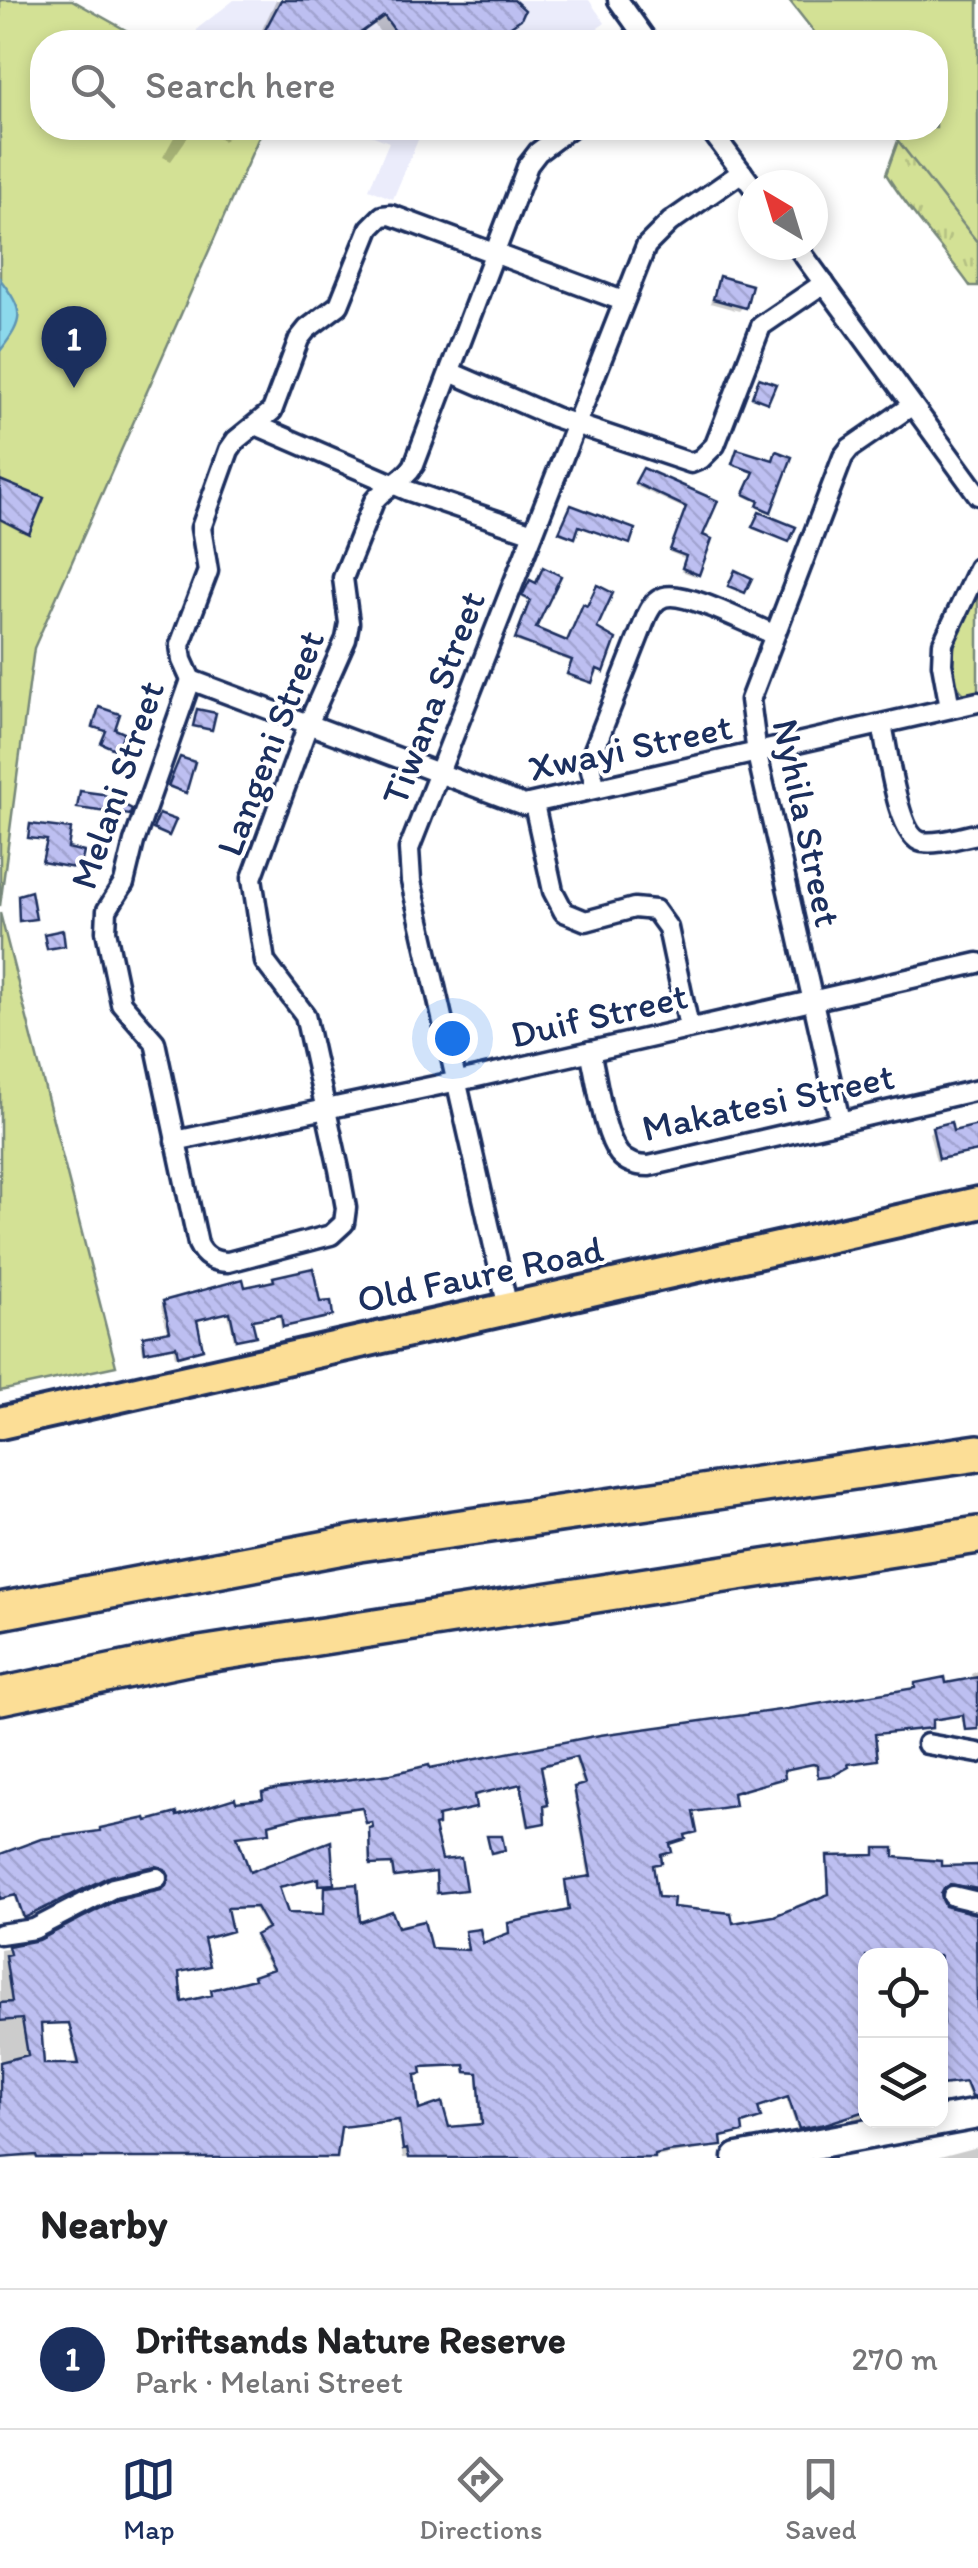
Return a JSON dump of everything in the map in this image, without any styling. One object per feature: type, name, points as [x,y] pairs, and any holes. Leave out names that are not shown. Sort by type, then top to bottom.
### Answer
[{"type":"highway","points":[[0,1611],[359,1543],[978,1452]]},
{"type":"highway","points":[[0,1696],[242,1648],[978,1535]]},
{"type":"main road","name":"Old Faure Road","points":[[0,1423],[978,1203]]},
{"type":"street","points":[[618,0],[639,30]]},
{"type":"street","name":"Langeni Street","points":[[209,1258],[228,1262],[331,1235],[344,1223],[346,1208],[302,1008],[265,962],[252,878],[348,631],[344,575],[374,501],[414,466],[531,160],[555,140]]},
{"type":"street","points":[[719,140],[740,170]]},
{"type":"street","name":"Tiwana Street","points":[[508,1308],[408,857],[437,772],[646,246],[654,235],[738,185]]},
{"type":"street","name":"Melani Street","points":[[209,1258],[198,1244],[155,1042],[120,999],[108,951],[106,916],[124,883],[134,842],[191,680],[180,649],[208,571],[202,522],[232,444],[276,404],[304,332],[342,301],[370,228],[382,216],[392,214],[623,301]]},
{"type":"street","points":[[807,260],[978,495]]},
{"type":"street","points":[[450,372],[682,462],[701,459],[715,445],[762,326],[824,283]]},
{"type":"street","name":"Nyhila Street","points":[[840,1121],[749,704],[846,452],[911,406]]},
{"type":"street","points":[[256,426],[394,484],[533,534]]},
{"type":"street","points":[[950,708],[942,664],[943,642],[978,568]]},
{"type":"street","points":[[596,788],[592,755],[647,614],[656,602],[664,597],[684,598],[773,634]]},
{"type":"street","name":"Xwayi Street","points":[[191,680],[310,722],[511,802],[534,804],[978,702]]},
{"type":"street","points":[[882,724],[902,820],[913,838],[930,842],[978,834]]},
{"type":"street","points":[[534,804],[553,891],[564,912],[586,920],[634,908],[655,910],[668,928],[689,1027]]},
{"type":"street","name":"Duif Street","points":[[175,1141],[978,964]]},
{"type":"street","name":"Makatesi Street","points":[[590,1052],[612,1141],[625,1160],[638,1166],[978,1090]]},
{"type":"street","points":[[927,1744],[978,1752]]},
{"type":"street","points":[[0,1934],[34,1929],[113,1888],[157,1878]]},
{"type":"street","points":[[952,1896],[978,1902]]},
{"type":"street","points":[[738,2158],[978,2114]]},
{"type":"shaded area","points":[[234,0],[589,0],[605,23],[595,30],[198,28]]},
{"type":"shaded area","points":[[384,140],[418,140],[393,199],[369,189],[389,142]]},
{"type":"green space","points":[[0,0],[72,0],[126,30],[30,30],[30,140],[258,140],[34,648],[0,906]]},
{"type":"green space","points":[[789,0],[978,0],[978,243],[897,140],[948,140],[948,30],[813,30]]},
{"type":"green space","points":[[978,0],[978,286],[970,286],[886,174],[898,140],[948,140],[948,30]]},
{"type":"green space","points":[[978,585],[978,691],[964,694],[952,670],[953,656]]},
{"type":"green space","points":[[0,913],[116,1366],[0,1391]]},
{"type":"water","points":[[0,279],[14,299],[18,315],[14,331],[0,351]]},
{"type":"building","points":[[281,0],[514,0],[525,10],[521,19],[505,30],[394,30],[384,16],[365,30],[265,30]]},
{"type":"building","points":[[719,276],[752,285],[746,308],[713,299]]},
{"type":"building","points":[[759,378],[776,384],[768,403],[752,397]]},
{"type":"building","points":[[737,449],[773,460],[776,451],[792,457],[771,512],[744,494],[754,472],[732,464]]},
{"type":"building","points":[[643,468],[718,501],[703,535],[712,539],[699,575],[682,568],[686,556],[670,550],[686,507],[635,483]]},
{"type":"building","points":[[0,480],[44,498],[29,534],[0,519]]},
{"type":"building","points":[[571,505],[635,529],[630,544],[579,526],[575,538],[559,532]]},
{"type":"building","points":[[759,512],[796,527],[789,542],[752,527]]},
{"type":"building","points":[[543,567],[561,576],[536,628],[567,641],[583,604],[587,606],[597,585],[613,593],[597,628],[616,639],[604,672],[597,669],[592,683],[567,674],[572,660],[515,639],[530,600],[522,596],[530,580],[536,583]]},
{"type":"building","points":[[735,570],[752,578],[745,593],[728,586]]},
{"type":"building","points":[[99,707],[120,714],[115,729],[124,733],[117,750],[101,743],[106,731],[93,727]]},
{"type":"building","points":[[197,709],[216,713],[212,730],[193,726]]},
{"type":"building","points":[[180,757],[195,762],[186,793],[168,786]]},
{"type":"building","points":[[80,791],[102,794],[132,809],[130,815],[77,808]]},
{"type":"building","points":[[159,814],[176,820],[169,836],[153,829]]},
{"type":"building","points":[[30,824],[71,829],[68,848],[84,852],[80,869],[42,862],[47,840],[28,838]]},
{"type":"building","points":[[31,891],[36,919],[19,921],[18,895]]},
{"type":"building","points":[[63,930],[65,946],[47,949],[44,934]]},
{"type":"building","points":[[951,1122],[953,1131],[978,1125],[978,1151],[939,1159],[932,1127]]},
{"type":"building","points":[[313,1268],[320,1302],[331,1301],[333,1316],[283,1327],[281,1315],[252,1320],[256,1336],[236,1340],[230,1312],[197,1320],[203,1349],[178,1356],[176,1346],[145,1352],[143,1336],[170,1331],[163,1301],[243,1279],[245,1287],[274,1281],[273,1277]]},
{"type":"building","points":[[945,1677],[946,1683],[978,1677],[978,1729],[965,1730],[963,1715],[932,1720],[932,1728],[875,1734],[878,1760],[848,1764],[834,1775],[818,1777],[817,1765],[813,1764],[784,1770],[785,1778],[733,1793],[735,1806],[693,1812],[697,1832],[670,1844],[672,1852],[661,1855],[662,1863],[653,1865],[658,1897],[674,1898],[673,1907],[731,1913],[733,1923],[774,1916],[829,1894],[827,1856],[875,1855],[875,1848],[894,1848],[894,1857],[941,1861],[941,1866],[978,1865],[978,1889],[950,1884],[941,1894],[945,1906],[976,1914],[978,2097],[972,2097],[966,2082],[948,2084],[948,1948],[858,1948],[858,2114],[825,2124],[799,2129],[788,2097],[758,2107],[761,2118],[742,2124],[743,2132],[721,2137],[722,2146],[668,2152],[655,2158],[409,2158],[407,2149],[403,2150],[399,2120],[341,2127],[337,2158],[0,2158],[0,2062],[28,2055],[22,2019],[0,2021],[0,2003],[12,2002],[5,1955],[10,1954],[8,1946],[39,1940],[117,1900],[161,1890],[169,1876],[165,1869],[155,1866],[110,1876],[24,1918],[16,1895],[0,1899],[0,1854],[41,1839],[100,1831],[146,1818],[147,1821],[177,1816],[235,1798],[236,1802],[263,1799],[262,1792],[274,1789],[391,1774],[429,1765],[430,1768],[600,1735],[915,1688],[915,1683]],"holes":[[[576,1757],[585,1784],[574,1787],[591,1876],[565,1880],[569,1910],[508,1923],[509,1933],[483,1943],[480,1929],[465,1931],[468,1950],[431,1948],[424,1921],[398,1927],[392,1911],[360,1922],[357,1884],[325,1887],[324,1914],[288,1913],[279,1887],[319,1878],[319,1885],[334,1884],[331,1841],[250,1872],[237,1836],[270,1832],[269,1824],[300,1816],[362,1807],[366,1823],[372,1822],[373,1827],[369,1828],[370,1865],[392,1864],[394,1877],[436,1872],[437,1893],[466,1890],[461,1858],[442,1860],[434,1826],[438,1825],[438,1816],[476,1808],[474,1795],[521,1784],[529,1826],[545,1823],[544,1806],[548,1805],[541,1766]],[[256,1907],[268,1928],[255,1935],[273,1969],[253,1976],[254,1979],[211,1990],[212,1995],[182,2002],[179,1972],[210,1966],[204,1939],[232,1931],[227,1908]],[[69,2023],[79,2064],[44,2064],[41,2024]],[[465,2065],[466,2072],[478,2073],[482,2124],[449,2127],[442,2102],[419,2110],[415,2075],[422,2074],[421,2067]]]},
{"type":"building","points":[[487,1836],[502,1836],[505,1850],[491,1853]]},
{"type":"place","name":"Driftsands Nature Reserve","points":[[74,388]]}]
